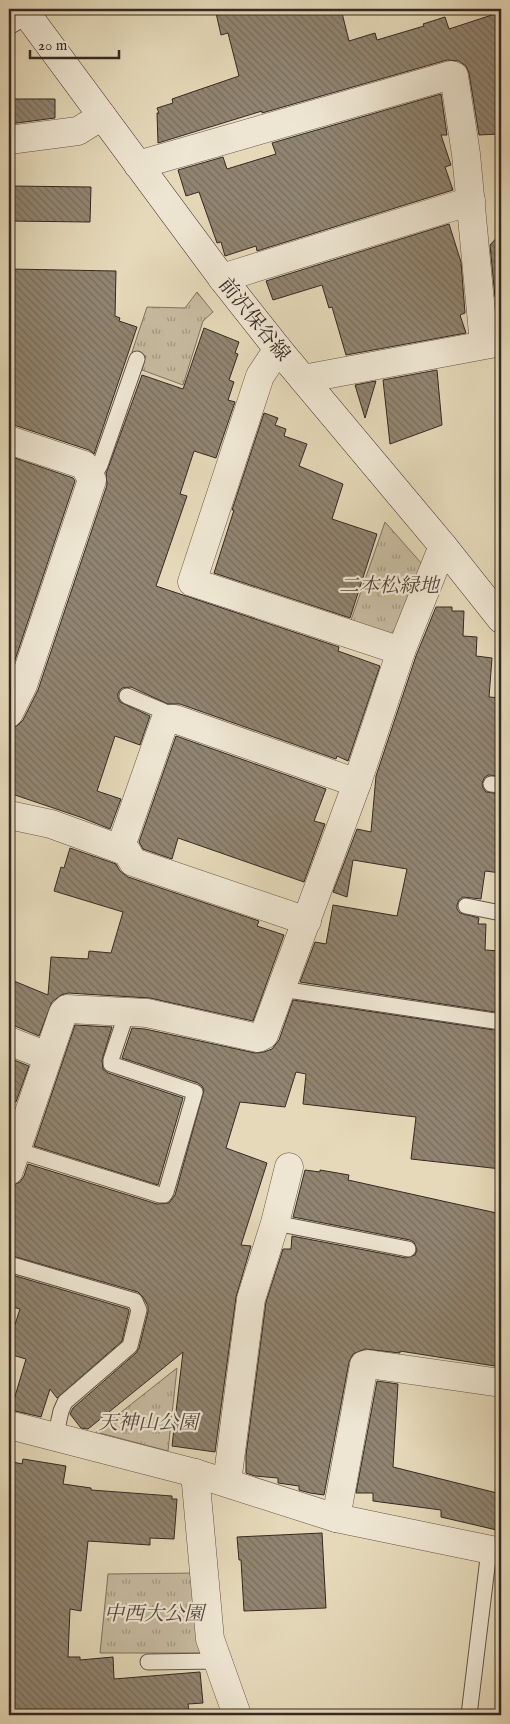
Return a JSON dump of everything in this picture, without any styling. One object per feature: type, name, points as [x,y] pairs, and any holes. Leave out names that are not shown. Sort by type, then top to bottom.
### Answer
[{"type":"street","name":"前沢保谷線","points":[[20,17],[102,116],[222,278],[278,349],[443,546],[501,619]]},
{"type":"street","points":[[138,165],[450,75],[456,78],[471,201],[493,343],[303,379]]},
{"type":"street","points":[[9,140],[78,131],[102,116]]},
{"type":"street","points":[[222,278],[471,201]]},
{"type":"street","points":[[278,349],[260,376],[192,582],[401,651]]},
{"type":"street","points":[[9,440],[84,465],[92,480],[23,685],[9,713]]},
{"type":"street","points":[[12,1161],[47,1056],[63,1014],[67,1009],[147,1013],[258,1038],[264,1035],[357,783],[401,651],[443,546]]},
{"type":"street","points":[[120,849],[164,723],[169,719],[175,718],[357,783]]},
{"type":"street","points":[[9,815],[51,824],[127,852],[133,862],[307,921]]},
{"type":"street","points":[[9,1041],[47,1056]]},
{"type":"street","points":[[227,1482],[251,1299],[275,1223],[289,1167]]},
{"type":"street","points":[[336,1518],[364,1365],[368,1364],[501,1383]]},
{"type":"street","points":[[9,1425],[227,1482],[336,1518],[495,1551]]},
{"type":"street","points":[[195,1473],[210,1639],[237,1715]]},
{"type":"lane","points":[[92,480],[100,465],[137,360]]},
{"type":"lane","points":[[127,696],[163,711],[169,719]]},
{"type":"lane","points":[[466,906],[501,913]]},
{"type":"lane","points":[[281,989],[501,1022]]},
{"type":"lane","points":[[12,1161],[164,1195],[195,1092],[111,1064],[127,1012]]},
{"type":"lane","points":[[275,1223],[408,1248]]},
{"type":"lane","points":[[9,1264],[135,1301],[138,1305],[139,1310],[130,1346],[65,1402],[60,1411],[55,1438]]},
{"type":"lane","points":[[469,1715],[495,1551]]},
{"type":"lane","points":[[148,1662],[218,1661]]},
{"type":"green space","points":[[197,292],[213,312],[203,321],[183,385],[142,370],[146,356],[132,352],[147,307],[185,308]]},
{"type":"green space","name":"二本松緑地","points":[[385,522],[422,564],[398,630],[388,636],[350,623]]},
{"type":"green space","name":"天神山公園","points":[[177,1368],[168,1451],[96,1432]]},
{"type":"green space","name":"中西大公園","points":[[197,1573],[207,1653],[100,1653],[108,1574]]},
{"type":"building","points":[[223,9],[341,9],[349,41],[375,33],[377,40],[424,26],[423,24],[445,17],[449,29],[501,12],[501,95],[498,95],[499,134],[479,135],[469,73],[466,66],[459,61],[447,60],[262,113],[262,111],[158,143],[157,113],[159,113],[157,108],[173,103],[172,99],[239,76],[228,33],[221,35],[216,13],[223,11]]},
{"type":"building","points":[[441,94],[447,135],[441,135],[451,165],[445,167],[453,190],[257,251],[256,246],[225,256],[221,242],[217,243],[199,192],[186,196],[178,170],[223,157],[227,169],[276,154],[272,143]]},
{"type":"building","points":[[9,99],[55,99],[55,118],[9,124]]},
{"type":"building","points":[[9,186],[91,187],[90,222],[9,221]]},
{"type":"building","points":[[449,224],[461,262],[465,313],[460,315],[466,333],[346,355],[332,307],[329,308],[322,285],[273,300],[266,281]]},
{"type":"building","points":[[501,233],[501,297],[495,297],[490,245]]},
{"type":"building","points":[[9,269],[116,271],[115,316],[120,318],[119,321],[137,327],[94,454],[89,450],[9,425]]},
{"type":"building","points":[[204,328],[239,342],[235,353],[238,354],[229,380],[234,382],[228,400],[235,402],[216,458],[194,451],[180,494],[187,496],[156,586],[339,647],[338,651],[380,666],[348,761],[337,756],[336,759],[180,704],[168,704],[131,687],[122,688],[118,693],[120,702],[150,716],[140,745],[115,736],[97,791],[121,799],[110,829],[9,793],[9,728],[17,726],[23,720],[38,690],[107,485],[106,474],[142,375],[183,389]]},
{"type":"building","points":[[437,370],[442,425],[390,444],[383,380]]},
{"type":"building","points":[[376,381],[365,418],[355,385]]},
{"type":"building","points":[[264,413],[278,418],[275,425],[286,429],[284,436],[307,444],[299,466],[343,484],[332,519],[377,534],[350,618],[214,573],[234,510],[232,510]]},
{"type":"building","points":[[9,456],[73,478],[75,481],[9,678]]},
{"type":"building","points":[[436,607],[452,607],[452,611],[464,611],[463,636],[477,637],[476,656],[492,658],[489,697],[501,698],[501,776],[488,775],[484,778],[482,784],[486,792],[501,794],[501,873],[485,871],[481,899],[463,897],[459,900],[457,909],[460,913],[479,918],[478,924],[486,924],[485,950],[501,951],[501,1013],[300,982],[315,942],[326,944],[333,905],[397,916],[407,869],[353,860],[347,897],[333,892],[357,829],[371,832],[376,776],[416,656]]},
{"type":"building","points":[[176,736],[326,789],[314,821],[325,824],[304,882],[178,838],[172,859],[143,849],[139,842]]},
{"type":"building","points":[[70,848],[116,864],[120,871],[128,877],[259,921],[257,926],[284,935],[253,1021],[150,998],[68,993],[61,995],[52,1002],[39,1036],[15,1026],[9,1026],[9,979],[48,995],[51,957],[88,959],[89,951],[111,953],[123,912],[54,891],[61,867],[64,868]]},
{"type":"building","points":[[293,1000],[501,1031],[501,1169],[411,1159],[416,1117],[303,1104],[306,1074],[296,1072],[285,1107],[240,1102],[226,1148],[267,1163],[241,1245],[251,1246],[236,1297],[215,1452],[172,1446],[183,1352],[88,1429],[81,1428],[70,1414],[73,1408],[136,1353],[139,1348],[148,1306],[138,1292],[9,1255],[9,1195],[11,1186],[20,1182],[28,1164],[157,1204],[169,1203],[175,1195],[204,1090],[198,1083],[122,1058],[132,1028],[145,1029],[255,1053],[264,1052],[272,1049],[279,1040]]},
{"type":"building","points":[[75,1025],[112,1027],[102,1060],[103,1069],[108,1073],[183,1098],[158,1185],[34,1146]]},
{"type":"building","points":[[9,1058],[29,1066],[16,1102],[9,1099]]},
{"type":"building","points":[[305,1170],[320,1172],[320,1170],[349,1175],[348,1180],[501,1214],[501,1367],[400,1351],[400,1353],[365,1349],[353,1354],[349,1362],[324,1495],[299,1490],[299,1486],[278,1483],[278,1478],[255,1476],[246,1473],[246,1455],[266,1302],[283,1249],[291,1249],[292,1236],[406,1258],[415,1255],[417,1250],[414,1242],[410,1240],[293,1217]]},
{"type":"building","points":[[9,1274],[128,1309],[129,1311],[122,1341],[57,1398],[50,1389],[41,1417],[11,1410],[26,1359],[9,1354],[9,1343],[20,1309],[9,1306]]},
{"type":"building","points":[[377,1381],[398,1384],[393,1467],[501,1494],[501,1531],[441,1517],[441,1510],[373,1501],[373,1493],[356,1493]]},
{"type":"building","points":[[23,1459],[66,1466],[63,1484],[91,1488],[91,1490],[172,1496],[172,1499],[177,1499],[174,1539],[150,1538],[150,1545],[88,1541],[81,1611],[70,1609],[68,1657],[80,1657],[80,1660],[113,1657],[114,1679],[200,1672],[203,1703],[188,1704],[189,1712],[169,1713],[169,1715],[30,1715],[30,1713],[9,1713],[9,1461],[22,1464]]},
{"type":"building","points":[[322,1533],[326,1608],[244,1611],[241,1560],[239,1560],[237,1537]]}]
